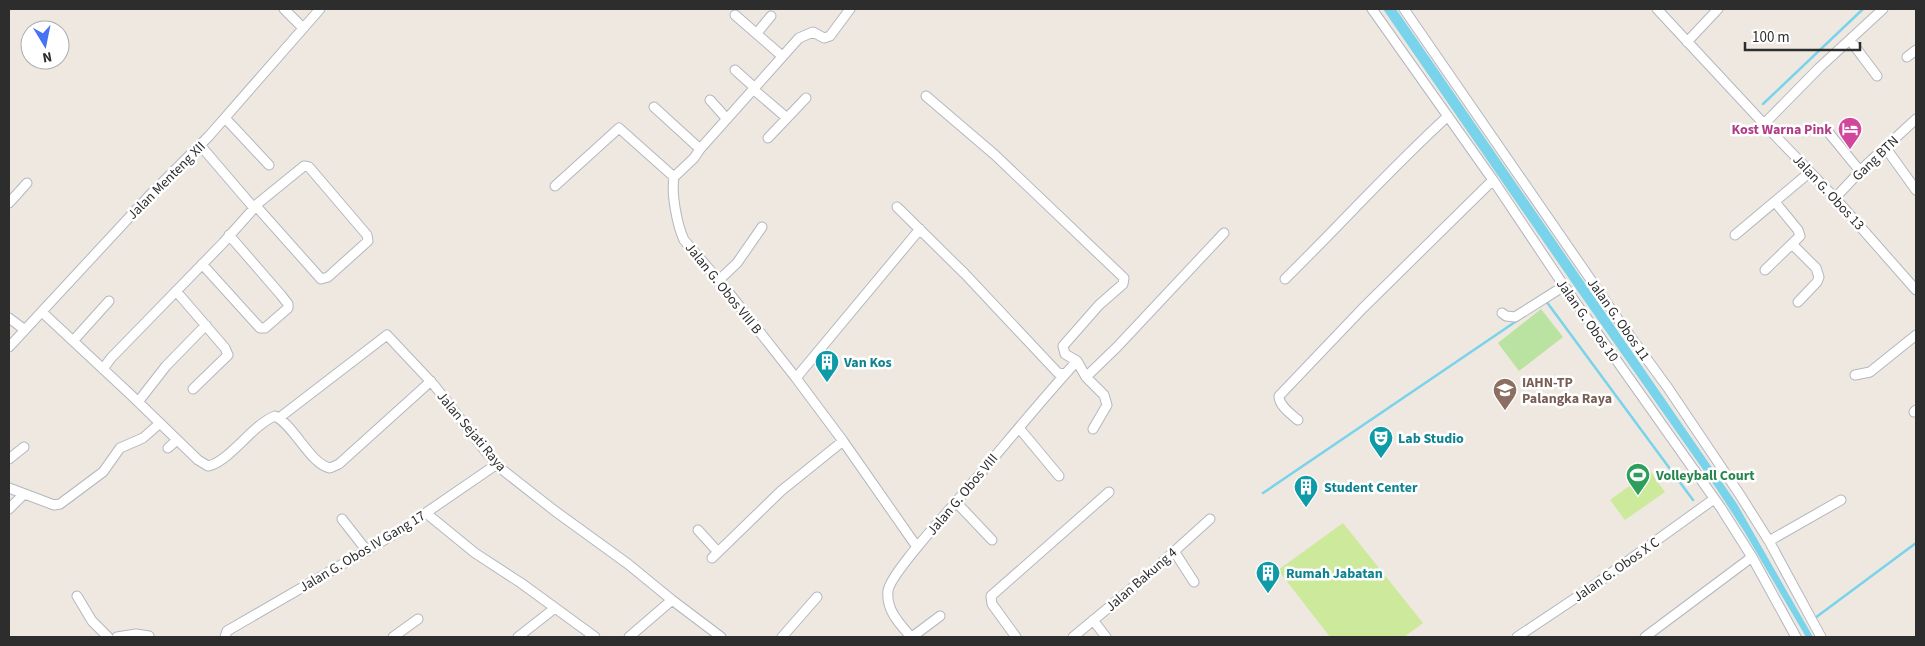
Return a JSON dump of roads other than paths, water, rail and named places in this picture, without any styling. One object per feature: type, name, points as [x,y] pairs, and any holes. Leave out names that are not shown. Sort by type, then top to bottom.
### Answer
[{"type":"street","points":[[284,9],[303,28]]},
{"type":"street","name":"Jalan Menteng XII","points":[[9,347],[149,196],[225,118],[320,9]]},
{"type":"street","points":[[555,186],[618,128],[674,177],[694,158],[799,38],[813,32],[824,38],[830,36],[850,9]]},
{"type":"street","name":"Jalan G. Obos 10","points":[[1372,9],[1714,499],[1752,558],[1796,637]]},
{"type":"street","name":"Jalan G. Obos 11","points":[[1404,9],[1611,309],[1668,388],[1740,495],[1769,541],[1821,637]]},
{"type":"street","name":"Jalan G. Obos 13","points":[[1657,9],[1835,198],[1916,289]]},
{"type":"street","points":[[1687,42],[1718,9]]},
{"type":"street","points":[[1764,124],[1819,68],[1883,9]]},
{"type":"street","points":[[734,15],[782,56]]},
{"type":"street","points":[[757,33],[770,16]]},
{"type":"street","points":[[1850,40],[1877,76]]},
{"type":"street","points":[[1907,57],[1916,50]]},
{"type":"street","points":[[735,70],[787,118]]},
{"type":"street","points":[[926,96],[995,155],[1122,275],[1123,284],[1099,305],[1064,344],[1063,349],[1065,354],[1077,361],[1086,377],[1104,395],[1107,405],[1093,429]]},
{"type":"street","points":[[768,138],[806,98]]},
{"type":"street","points":[[710,100],[727,119]]},
{"type":"street","points":[[654,107],[700,149]]},
{"type":"street","points":[[1285,279],[1410,151],[1448,116]]},
{"type":"street","points":[[225,118],[269,165]]},
{"type":"street","name":"Gang BTN","points":[[1835,198],[1860,171],[1916,119]]},
{"type":"street","points":[[1829,133],[1860,171]]},
{"type":"street","points":[[103,369],[111,358],[255,207],[306,166],[367,235],[368,241],[326,279],[321,279],[255,207],[200,145]]},
{"type":"street","points":[[1885,147],[1916,190]]},
{"type":"street","points":[[1735,235],[1810,172]]},
{"type":"street","name":"Jalan G. Obos VIII B","points":[[674,177],[673,189],[680,231],[684,240],[719,280],[796,378],[843,441],[917,547]]},
{"type":"street","points":[[1298,420],[1282,405],[1279,400],[1280,396],[1363,308],[1493,180]]},
{"type":"street","points":[[9,203],[27,183]]},
{"type":"street","points":[[1765,270],[1793,245],[1800,236],[1798,230],[1775,202]]},
{"type":"street","points":[[897,207],[1058,373],[1065,374]]},
{"type":"street","points":[[719,280],[737,263],[762,227]]},
{"type":"street","points":[[796,378],[920,229]]},
{"type":"street","points":[[1086,377],[1117,347],[1224,233]]},
{"type":"street","points":[[202,264],[260,328],[265,328],[288,308],[288,304],[281,295],[229,236]]},
{"type":"street","points":[[1793,245],[1816,268],[1819,278],[1818,282],[1798,302]]},
{"type":"street","points":[[1502,313],[1506,316],[1515,317],[1564,286]]},
{"type":"street","points":[[176,291],[227,350],[228,354],[193,389]]},
{"type":"street","points":[[73,342],[109,301]]},
{"type":"street","points":[[42,312],[205,466],[218,462],[275,416],[279,418],[321,464],[330,468],[338,464],[430,381]]},
{"type":"street","points":[[9,318],[25,330]]},
{"type":"street","points":[[138,402],[166,366],[206,326]]},
{"type":"street","name":"Jalan Sejati Raya","points":[[279,418],[387,334],[430,381],[497,464],[549,506],[628,564],[672,600],[709,634],[722,637]]},
{"type":"street","points":[[1855,375],[1870,372],[1916,335]]},
{"type":"street","name":"Jalan G. Obos VIII","points":[[911,637],[892,612],[888,601],[891,581],[917,547],[1077,361]]},
{"type":"street","points":[[9,488],[54,505],[60,504],[103,472],[120,448],[144,438],[160,423]]},
{"type":"street","points":[[1019,428],[1059,476]]},
{"type":"street","points":[[168,448],[177,440]]},
{"type":"street","points":[[698,530],[715,555],[781,491],[843,441]]},
{"type":"street","points":[[9,459],[24,447]]},
{"type":"street","name":"Jalan G. Obos IV Gang 17","points":[[225,635],[295,590],[367,551],[426,514],[497,464]]},
{"type":"street","points":[[1016,637],[992,604],[991,596],[1109,492]]},
{"type":"street","points":[[9,509],[24,494]]},
{"type":"street","name":"Jalan G. Obos X C","points":[[1517,637],[1597,584],[1714,499]]},
{"type":"street","points":[[1769,541],[1841,500]]},
{"type":"street","points":[[956,502],[992,540]]},
{"type":"street","points":[[426,514],[475,553],[521,582],[595,637]]},
{"type":"street","points":[[342,519],[367,551]]},
{"type":"street","name":"Jalan Bakung 4","points":[[1072,637],[1148,575],[1210,519]]},
{"type":"street","points":[[1174,551],[1194,582]]},
{"type":"street","points":[[1645,637],[1752,558]]},
{"type":"street","points":[[78,596],[92,621],[108,637]]},
{"type":"street","points":[[782,637],[817,597]]},
{"type":"street","points":[[628,637],[672,600]]},
{"type":"street","points":[[518,637],[555,608]]},
{"type":"street","points":[[911,637],[940,616]]},
{"type":"street","points":[[393,637],[418,619]]},
{"type":"street","points":[[1093,620],[1106,637]]},
{"type":"street","points":[[116,637],[136,634],[149,636]]},
{"type":"water","points":[[1383,9],[1396,9],[1737,504],[1813,637],[1806,637],[1744,531],[1716,488]]},
{"type":"waterway","points":[[1763,104],[1863,9]]},
{"type":"waterway","points":[[1546,301],[1693,500]]},
{"type":"waterway","points":[[1263,493],[1518,320]]},
{"type":"waterway","points":[[1815,618],[1916,543]]},
{"type":"place","name":"Kost Warna Pink","points":[[1850,150]]},
{"type":"place","name":"Van Kos","points":[[827,383]]},
{"type":"place","name":"IAHN-TP Palangka Raya","points":[[1505,411]]},
{"type":"place","name":"Lab Studio","points":[[1381,459]]},
{"type":"place","name":"Volleyball Court","points":[[1638,496]]},
{"type":"place","name":"Student Center","points":[[1306,508]]},
{"type":"place","name":"Rumah Jabatan","points":[[1268,594]]}]
